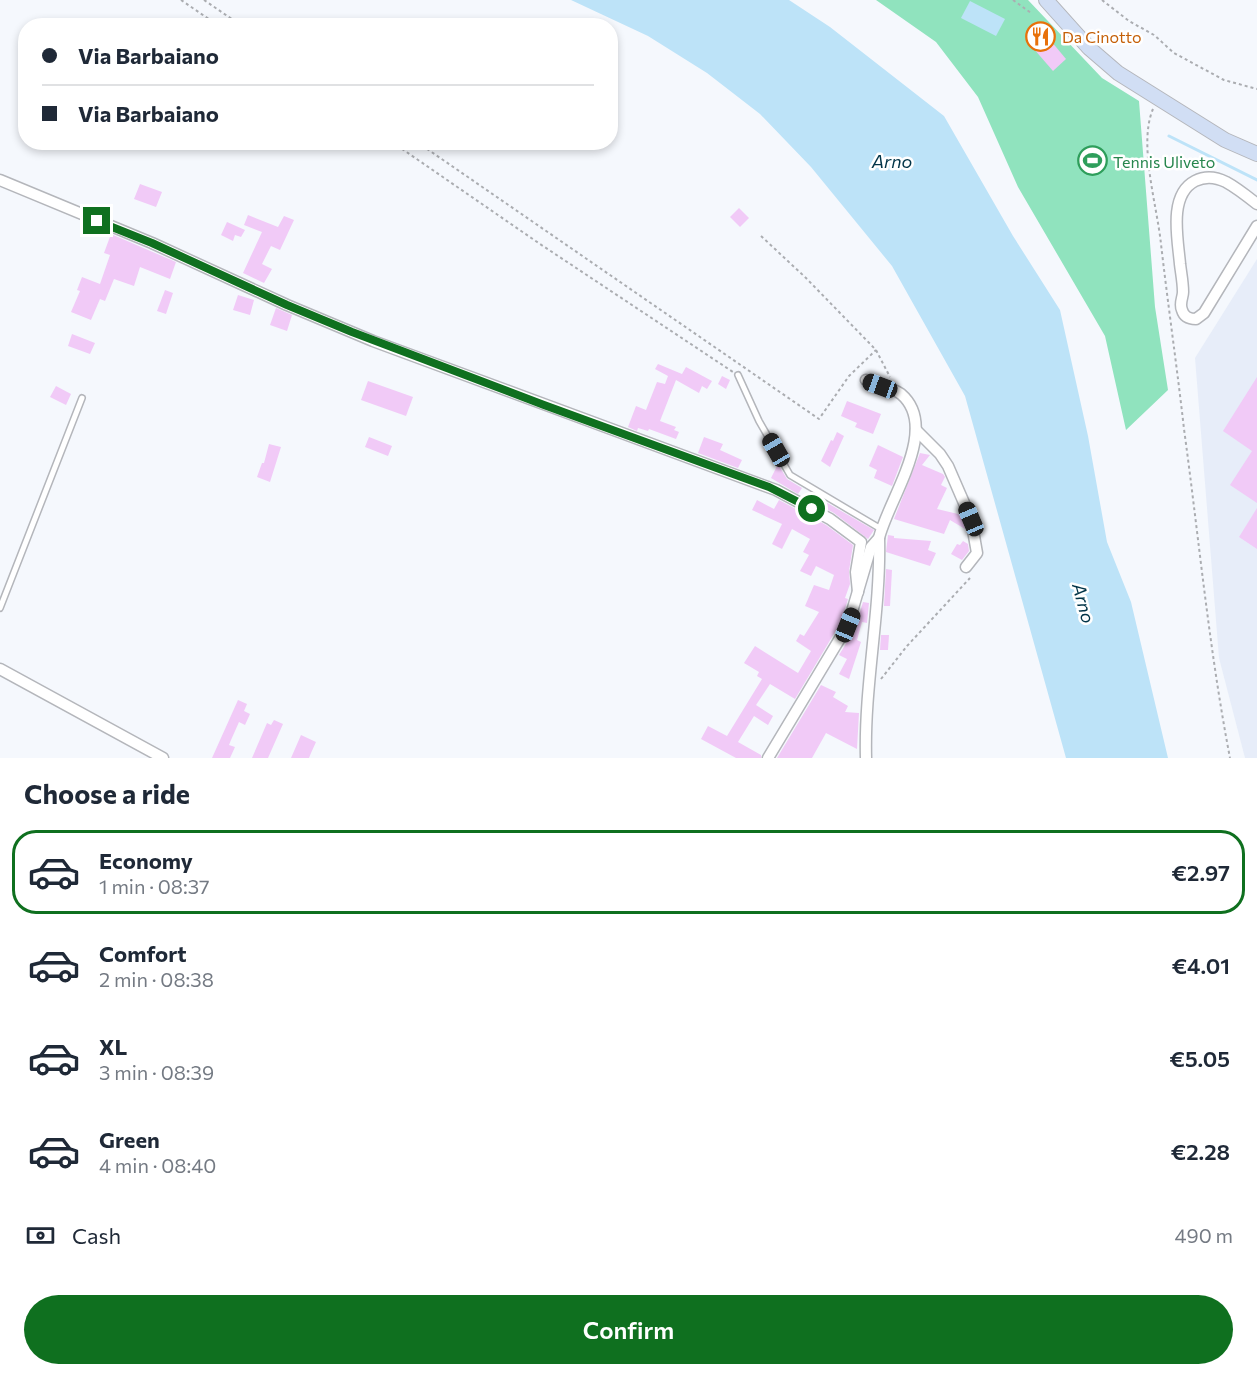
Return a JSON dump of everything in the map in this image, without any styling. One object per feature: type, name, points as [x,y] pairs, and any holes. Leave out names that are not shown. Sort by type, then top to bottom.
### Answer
[{"type":"main road","points":[[1046,0],[1089,48],[1118,73],[1225,140],[1257,154]]},
{"type":"street","points":[[1257,204],[1228,183],[1211,178],[1201,178],[1183,192],[1178,208],[1183,293],[1180,305],[1187,317],[1196,319],[1204,313],[1257,226]]},
{"type":"street","points":[[0,180],[152,243],[287,305],[373,340],[776,490],[830,519],[861,542],[856,572],[858,592]]},
{"type":"street","points":[[768,758],[848,625],[871,547],[880,533],[914,453],[916,430],[912,410],[907,402],[895,391],[866,380]]},
{"type":"street","points":[[916,430],[945,460],[971,519],[976,553],[970,570]]},
{"type":"street","points":[[866,758],[867,709],[873,654],[880,533]]},
{"type":"street","points":[[1,672],[163,758]]},
{"type":"lane","points":[[738,375],[759,421],[790,475],[880,533]]},
{"type":"lane","points":[[0,608],[82,398]]},
{"type":"path","points":[[181,0],[207,18]]},
{"type":"path","points":[[204,0],[230,18]]},
{"type":"path","points":[[1013,0],[1030,13]]},
{"type":"path","points":[[1102,0],[1129,21],[1154,35],[1174,53],[1224,80],[1257,88]]},
{"type":"path","points":[[1152,110],[1148,121],[1147,149],[1205,606],[1216,685],[1230,758]]},
{"type":"path","points":[[404,150],[540,244],[738,375]]},
{"type":"path","points":[[429,150],[819,419],[849,376],[876,350]]},
{"type":"path","points":[[761,237],[806,278],[876,350],[895,391]]},
{"type":"path","points":[[879,682],[970,570]]},
{"type":"shaded area","points":[[1257,259],[1257,758],[1245,758],[1219,658],[1195,358]]},
{"type":"green space","points":[[876,0],[1028,0],[1102,78],[1139,101],[1155,307],[1168,390],[1126,430],[1105,336],[1018,187],[978,97],[936,42]]},
{"type":"water","name":"Arno","points":[[571,0],[789,0],[830,27],[944,116],[1013,236],[1060,310],[1088,436],[1107,542],[1131,602],[1168,758],[1066,758],[965,396],[892,266],[811,167],[760,114],[707,73],[648,36],[618,22],[618,18],[610,18]]},
{"type":"water","points":[[970,1],[1005,19],[996,36],[961,18]]},
{"type":"building","points":[[1041,29],[1066,59],[1053,71],[1027,41]]},
{"type":"building","points":[[140,184],[162,192],[156,207],[134,199]]},
{"type":"building","points":[[739,208],[749,218],[740,227],[730,217]]},
{"type":"building","points":[[248,215],[278,227],[284,216],[294,220],[280,250],[271,246],[262,264],[272,269],[264,283],[243,273],[262,232],[244,225]]},
{"type":"building","points":[[227,222],[245,230],[241,237],[235,235],[233,241],[221,235]]},
{"type":"building","points":[[111,234],[176,262],[170,279],[140,267],[134,286],[114,279],[105,301],[100,299],[91,320],[71,312],[80,291],[77,290],[82,277],[100,284],[110,255],[104,253]]},
{"type":"building","points":[[165,290],[173,293],[166,314],[157,311]]},
{"type":"building","points":[[238,295],[254,300],[250,315],[233,310]]},
{"type":"building","points":[[276,308],[292,315],[287,331],[270,325]]},
{"type":"building","points":[[72,334],[95,343],[90,354],[68,346]]},
{"type":"building","points":[[658,364],[682,374],[686,367],[712,381],[707,389],[702,386],[699,393],[676,380],[660,421],[676,427],[674,430],[679,432],[676,439],[649,429],[648,431],[638,428],[637,431],[628,427],[636,406],[646,410],[657,382],[665,384],[668,376],[655,369]]},
{"type":"building","points":[[722,376],[730,380],[726,389],[718,384]]},
{"type":"building","points":[[1257,377],[1257,503],[1230,485],[1252,451],[1223,431]]},
{"type":"building","points":[[368,381],[413,397],[406,416],[361,400]]},
{"type":"building","points":[[56,386],[71,394],[66,405],[50,397]]},
{"type":"building","points":[[847,401],[881,414],[873,434],[855,427],[857,423],[841,416]]},
{"type":"building","points":[[837,432],[844,436],[830,467],[821,461]]},
{"type":"building","points":[[369,437],[392,446],[388,456],[365,447]]},
{"type":"building","points":[[704,437],[723,444],[720,450],[742,460],[738,468],[698,453]]},
{"type":"building","points":[[269,444],[281,447],[270,482],[257,477]]},
{"type":"building","points":[[878,445],[903,457],[892,486],[874,478],[877,470],[869,466]]},
{"type":"building","points":[[920,453],[930,455],[922,465],[945,477],[941,485],[947,488],[937,509],[958,514],[963,518],[965,529],[950,520],[944,534],[894,519]]},
{"type":"building","points":[[778,464],[787,479],[802,488],[798,494],[771,478]]},
{"type":"building","points":[[817,497],[874,530],[868,539],[834,513],[814,502]]},
{"type":"building","points":[[757,500],[774,509],[779,500],[826,525],[853,545],[849,571],[850,584],[841,622],[795,699],[770,684],[756,705],[773,716],[768,725],[754,716],[738,742],[761,755],[761,758],[736,758],[701,739],[708,726],[727,736],[762,679],[757,676],[759,672],[744,663],[755,646],[798,673],[811,651],[796,641],[800,634],[804,636],[819,612],[805,606],[814,585],[829,590],[834,575],[816,566],[811,576],[800,571],[809,555],[803,552],[810,539],[792,529],[782,549],[772,544],[782,524],[752,510]]},
{"type":"building","points":[[1257,508],[1257,549],[1239,537]]},
{"type":"building","points":[[888,535],[894,538],[931,541],[928,550],[936,553],[930,566],[886,552]]},
{"type":"building","points":[[963,541],[968,544],[969,551],[962,560],[951,554],[957,544],[960,545]]},
{"type":"building","points":[[886,569],[892,570],[890,606],[884,606]]},
{"type":"building","points":[[863,602],[869,603],[867,623],[862,622],[857,640],[861,642],[849,679],[839,674],[847,659],[839,655],[855,629]]},
{"type":"building","points":[[881,635],[889,635],[888,650],[880,650]]},
{"type":"building","points":[[821,685],[836,692],[833,697],[848,706],[845,712],[859,713],[857,749],[826,733],[812,758],[777,758]]},
{"type":"building","points":[[238,700],[247,704],[244,711],[250,714],[245,725],[239,722],[229,745],[235,747],[230,758],[212,758]]},
{"type":"building","points":[[274,720],[283,724],[268,758],[252,758],[267,723],[271,725]]},
{"type":"building","points":[[301,735],[316,742],[309,758],[291,758]]},
{"type":"waterway","points":[[1169,136],[1257,180]]},
{"type":"place","name":"Da Cinotto","points":[[1041,36]]},
{"type":"place","name":"Tennis Uliveto","points":[[1092,161]]},
{"type":"route","points":[[97,221],[352,332],[769,487],[812,509]]}]
